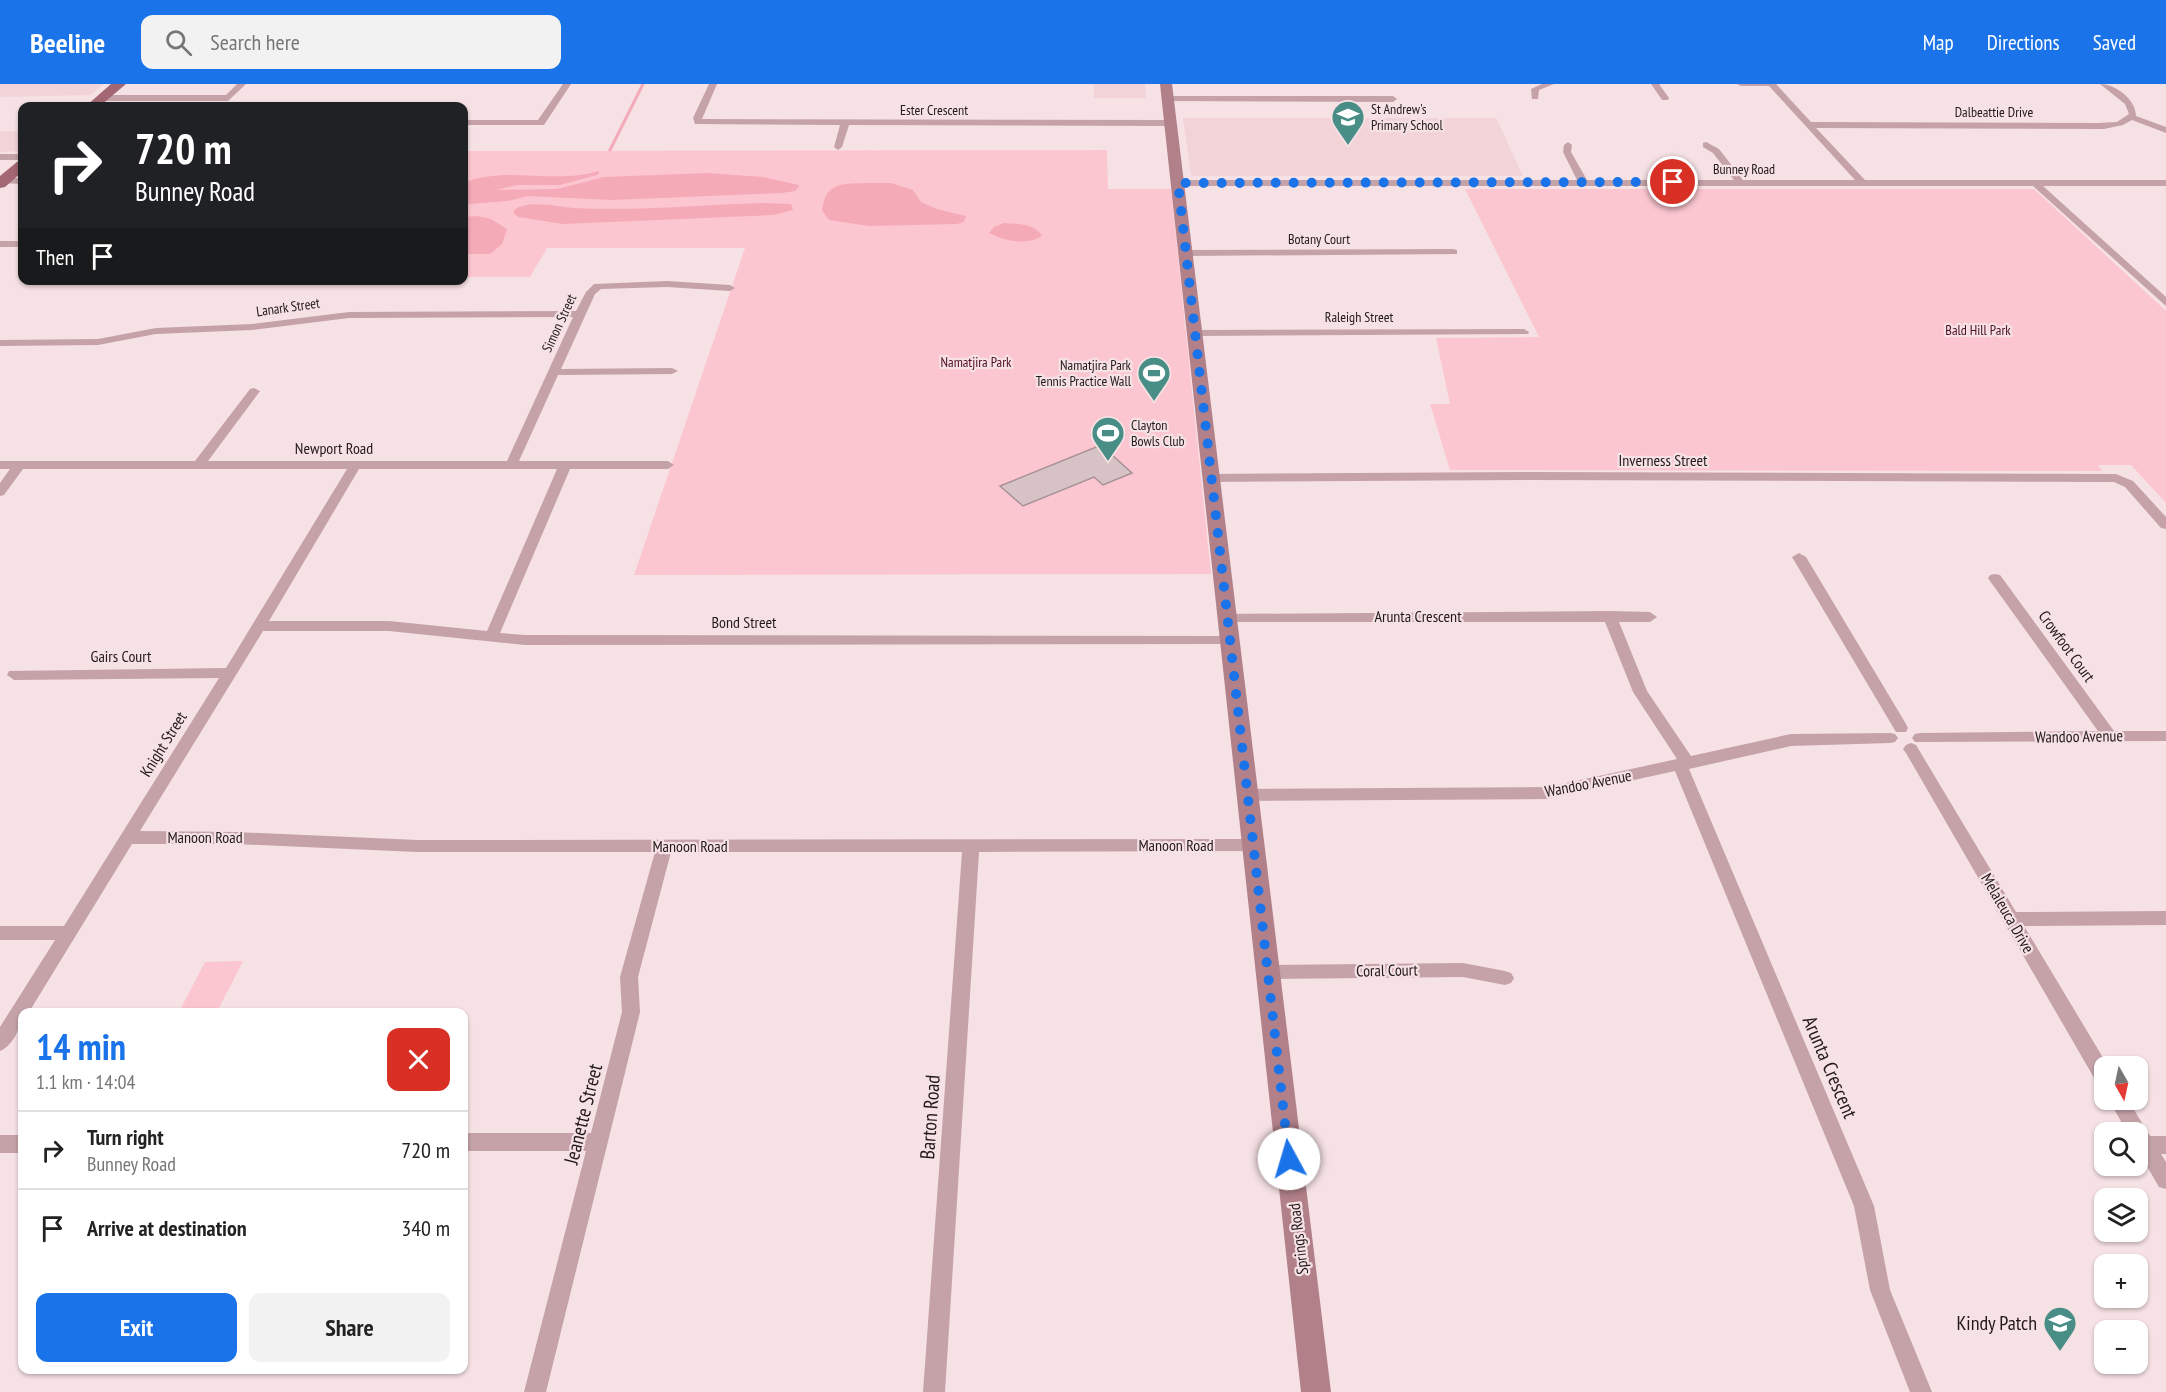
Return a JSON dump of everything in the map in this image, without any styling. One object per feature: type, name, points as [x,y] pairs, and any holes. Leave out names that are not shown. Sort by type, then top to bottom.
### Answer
[{"type":"main road","points":[[97,102],[119,84]]},
{"type":"main road","name":"Springs Road","points":[[1166,84],[1316,1392]]},
{"type":"main road","points":[[2,182],[18,168]]},
{"type":"street","points":[[224,102],[242,84]]},
{"type":"street","points":[[468,123],[543,124],[567,84]]},
{"type":"street","name":"Ester Crescent","points":[[713,84],[695,123],[1171,123]]},
{"type":"street","points":[[1535,97],[1535,89],[1550,84]]},
{"type":"street","points":[[1655,84],[1665,98]]},
{"type":"street","points":[[1740,84],[1771,84],[1862,182]]},
{"type":"street","points":[[2104,84],[2132,106],[2132,117],[2166,130]]},
{"type":"street","points":[[97,102],[228,98]]},
{"type":"street","points":[[1168,99],[1393,99]]},
{"type":"street","name":"Dalbeattie Drive","points":[[1807,125],[2103,126],[2120,123],[2132,117]]},
{"type":"street","points":[[838,147],[844,123]]},
{"type":"street","points":[[1568,145],[1567,152],[1583,182]]},
{"type":"street","points":[[1706,145],[1716,151],[1740,182]]},
{"type":"street","points":[[0,157],[18,157]]},
{"type":"street","points":[[2,182],[18,181]]},
{"type":"street","name":"Bunney Road","points":[[1178,183],[2166,183]]},
{"type":"street","points":[[2035,183],[2166,303]]},
{"type":"street","points":[[0,244],[18,244]]},
{"type":"street","name":"Botany Court","points":[[1186,253],[1453,252]]},
{"type":"street","name":"Simon Street","points":[[512,464],[580,314],[591,292],[598,286],[607,284],[730,288]]},
{"type":"street","name":"Lanark Street","points":[[0,343],[98,342],[156,331],[252,327],[349,315],[580,314]]},
{"type":"street","name":"Raleigh Street","points":[[1195,333],[1524,332]]},
{"type":"street","points":[[553,372],[672,371]]},
{"type":"street","points":[[199,465],[254,391]]},
{"type":"street","name":"Knight Street","points":[[22,1008],[259,626],[356,464]]},
{"type":"street","name":"Newport Road","points":[[0,465],[668,465]]},
{"type":"street","points":[[0,492],[19,465]]},
{"type":"street","points":[[490,637],[565,465]]},
{"type":"street","name":"Inverness Street","points":[[1210,478],[1529,476],[2116,478],[2133,488],[2166,525]]},
{"type":"street","points":[[1799,557],[1902,747],[1916,743]]},
{"type":"street","name":"Crowfoot Court","points":[[1995,578],[2110,736]]},
{"type":"street","name":"Arunta Crescent","points":[[1610,616],[1640,692],[1684,764],[1864,1206],[1880,1290],[1921,1392]]},
{"type":"street","name":"Arunta Crescent","points":[[1227,617],[1650,617]]},
{"type":"street","name":"Bond Street","points":[[259,626],[389,626],[525,640],[1230,641]]},
{"type":"street","name":"Gairs Court","points":[[14,675],[228,673]]},
{"type":"street","name":"Wandoo Avenue","points":[[1247,795],[1548,793],[1791,740],[1895,733]]},
{"type":"street","name":"Wandoo Avenue","points":[[1916,743],[2166,736]]},
{"type":"street","name":"Melaleuca Drive","points":[[1916,743],[2011,919],[2094,1060]]},
{"type":"street","name":"Manoon Road","points":[[128,837],[266,837],[342,844],[417,846],[1253,845]]},
{"type":"street","name":"Barton Road","points":[[933,1392],[971,845]]},
{"type":"street","name":"Jeanette Street","points":[[535,1392],[632,1012],[629,977],[664,847]]},
{"type":"street","points":[[2011,919],[2166,918]]},
{"type":"street","points":[[0,933],[68,933]]},
{"type":"street","name":"Coral Court","points":[[1268,972],[1463,970],[1505,978]]},
{"type":"street","name":"Knight Street","points":[[0,1043],[18,1014]]},
{"type":"street","points":[[2148,1139],[2166,1145]]},
{"type":"street","points":[[468,1142],[599,1142]]},
{"type":"street","points":[[0,1144],[18,1144]]},
{"type":"street","points":[[2148,1150],[2166,1180]]},
{"type":"shaded area","points":[[0,84],[104,84],[90,95],[0,97]]},
{"type":"shaded area","points":[[1094,84],[1145,84],[1146,98],[1094,98]]},
{"type":"shaded area","name":"St Andrew's Primary School","points":[[1183,118],[1496,118],[1523,176],[1193,176],[1191,175]]},
{"type":"shaded area","points":[[0,131],[18,131],[18,151],[0,152]]},
{"type":"shaded area","points":[[598,171],[599,173],[560,185],[517,185],[496,190],[557,189],[604,177],[708,173],[763,177],[799,185],[799,187],[795,191],[782,193],[612,200],[528,196],[508,201],[468,203],[468,182],[480,178],[513,175],[581,175]]},
{"type":"shaded area","points":[[891,183],[913,190],[921,202],[937,209],[966,216],[964,222],[869,226],[829,220],[822,210],[824,201],[831,190],[841,185]]},
{"type":"shaded area","points":[[761,203],[791,204],[793,210],[774,215],[563,224],[518,217],[513,212],[524,205],[533,204],[622,209]]},
{"type":"shaded area","points":[[468,217],[491,219],[507,229],[502,244],[490,254],[468,254]]},
{"type":"shaded area","points":[[1004,223],[1030,226],[1042,236],[1022,242],[989,233],[994,227]]},
{"type":"green space","name":"Namatjira Park","points":[[1107,150],[1108,189],[1171,189],[1211,574],[634,575],[745,248],[547,248],[530,277],[468,277],[468,151]]},
{"type":"green space","name":"Bald Hill Park","points":[[1465,189],[2034,189],[2166,311],[2166,503],[2131,465],[2098,465],[2102,471],[1450,470],[1430,404],[1450,404],[1436,338],[1539,337]]},
{"type":"green space","points":[[243,961],[219,1008],[181,1008],[205,962]]},
{"type":"building","name":"Clayton Bowls Club","points":[[1101,445],[1132,473],[1103,485],[1094,477],[1023,506],[1000,486]]},
{"type":"waterway","points":[[610,150],[643,84]]},
{"type":"place","name":"St Andrew's Primary School","points":[[1348,146]]},
{"type":"place","name":"Namatjira Park Tennis Practice Wall","points":[[1154,402]]},
{"type":"place","name":"Clayton Bowls Club","points":[[1108,462]]},
{"type":"place","name":"Kindy Patch","points":[[2060,1352]]},
{"type":"route","points":[[1289,1159],[1178,183],[1673,182]]}]
